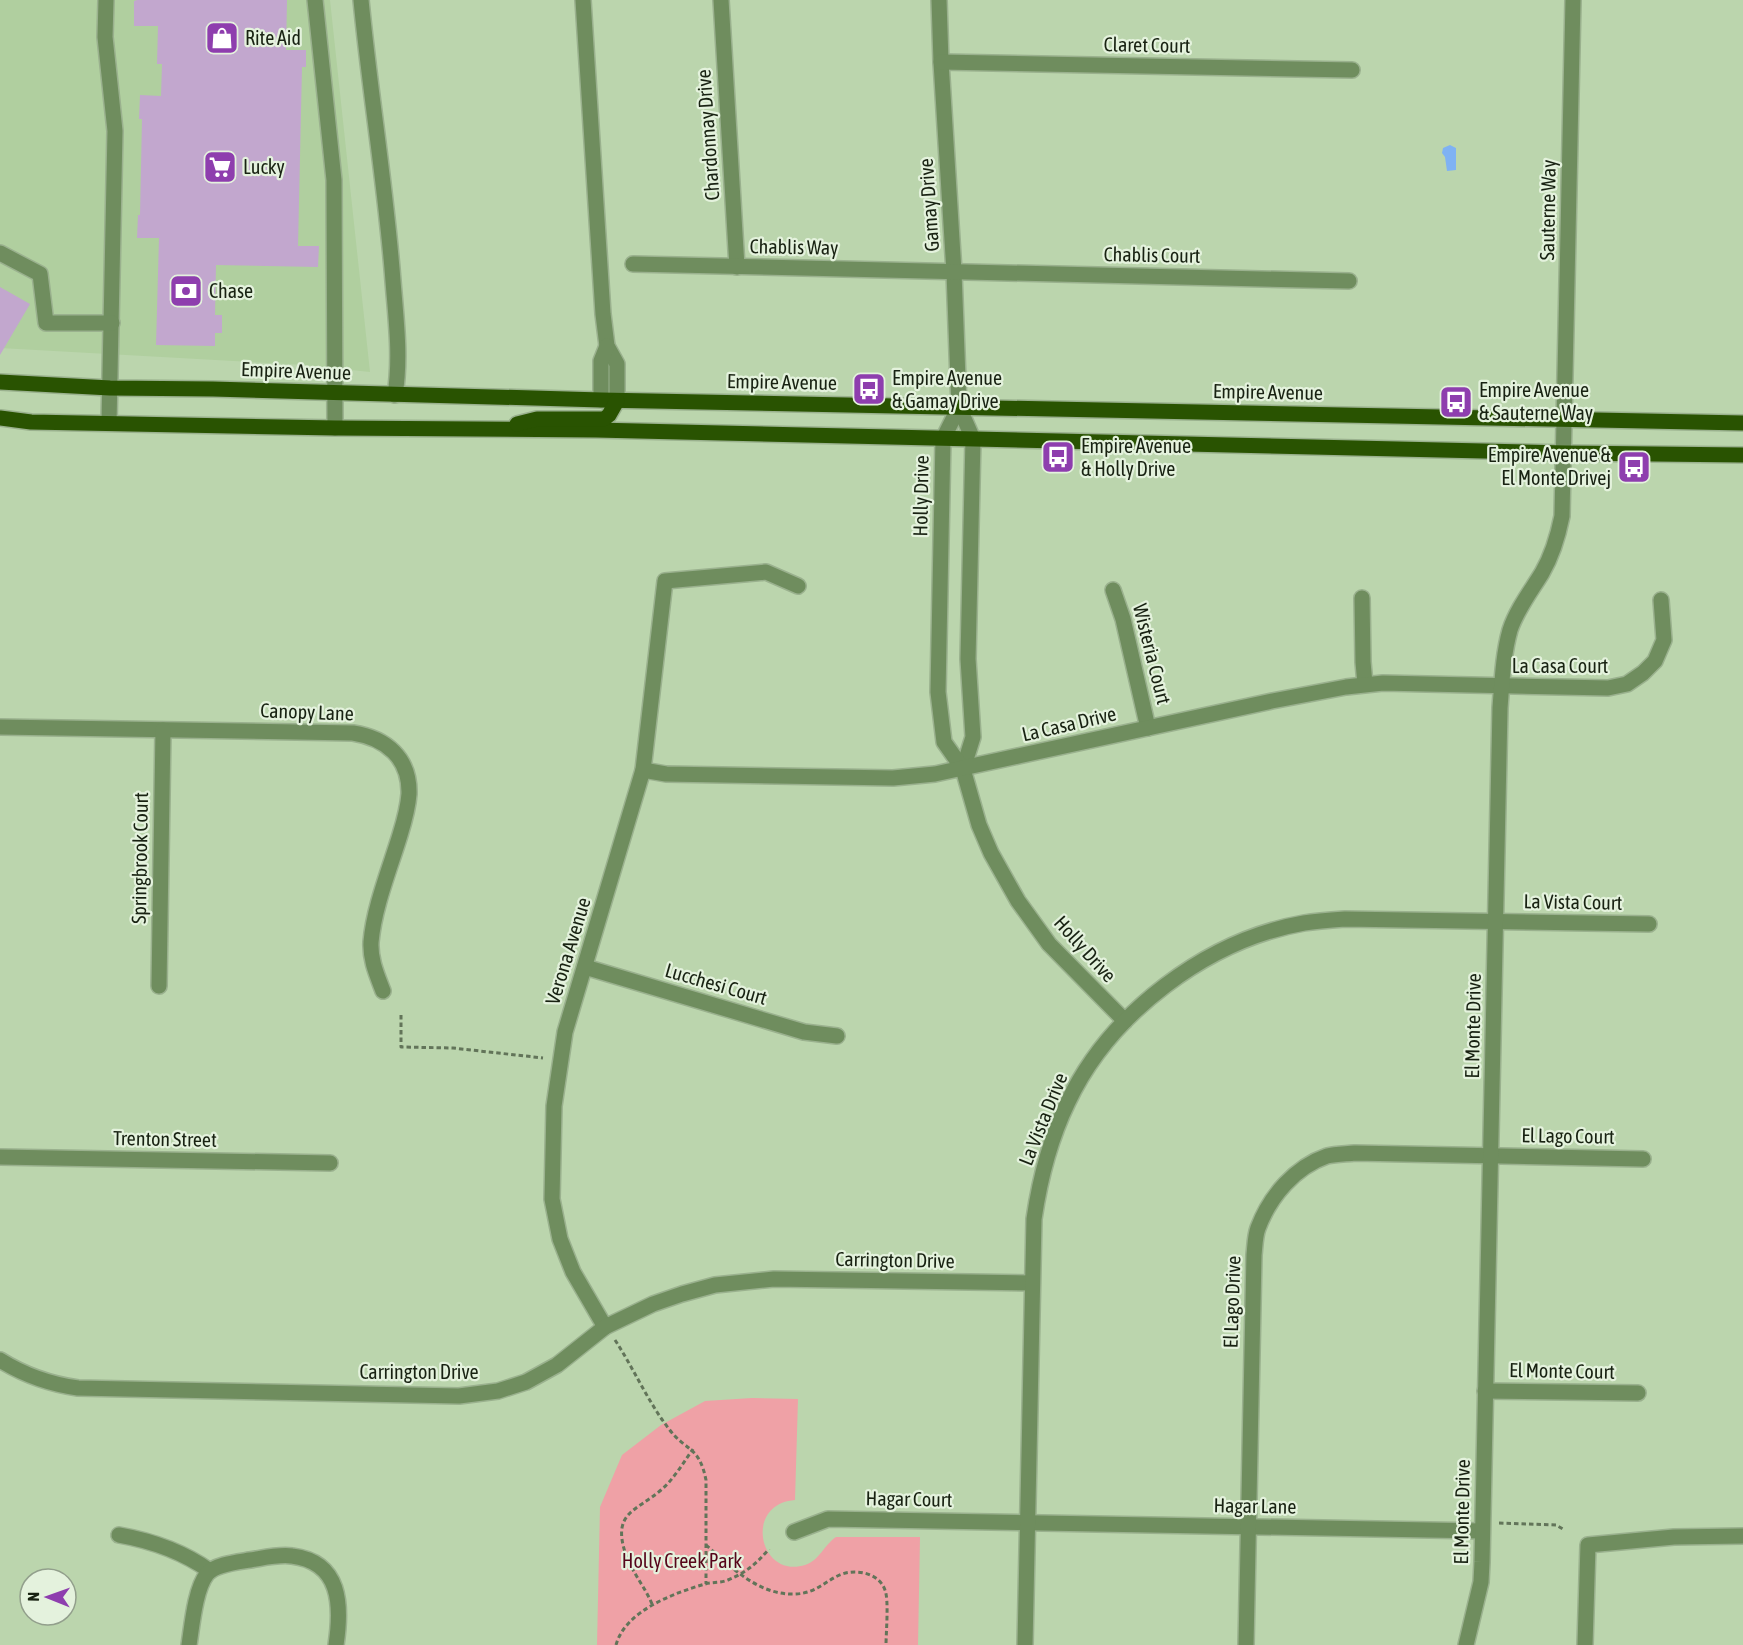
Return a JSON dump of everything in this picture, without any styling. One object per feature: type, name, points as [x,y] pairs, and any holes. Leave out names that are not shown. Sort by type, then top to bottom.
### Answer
[{"type":"main road","name":"Empire Avenue","points":[[0,382],[110,388],[601,400],[1743,423]]},
{"type":"main road","points":[[496,429],[537,418],[604,419],[609,415],[617,400]]},
{"type":"main road","points":[[0,418],[31,422],[496,429],[1743,455]]},
{"type":"street","points":[[106,0],[105,37],[115,131],[109,423]]},
{"type":"street","points":[[315,0],[334,180],[335,428]]},
{"type":"street","points":[[361,0],[366,56],[387,209],[398,349],[398,377],[395,395]]},
{"type":"street","points":[[583,0],[603,314],[607,346],[617,364],[617,400]]},
{"type":"street","name":"Chardonnay Drive","points":[[721,0],[737,267]]},
{"type":"street","name":"Gamay Drive","points":[[939,0],[959,407]]},
{"type":"street","name":"Sauterne Way","points":[[1566,420],[1573,0]]},
{"type":"street","name":"Claret Court","points":[[941,62],[1352,70]]},
{"type":"street","points":[[0,253],[40,274],[46,323],[112,323]]},
{"type":"street","name":"Chablis Way","points":[[633,264],[954,272]]},
{"type":"street","name":"Chablis Court","points":[[954,272],[1349,280]]},
{"type":"street","points":[[601,400],[601,361],[607,346]]},
{"type":"street","points":[[959,407],[973,439],[968,659],[973,737],[963,769]]},
{"type":"street","name":"Holly Drive","points":[[959,407],[943,439],[938,692],[944,742],[963,769],[991,853],[1018,901],[1049,944],[1125,1021]]},
{"type":"street","name":"El Monte Drive","points":[[1466,1645],[1481,1582],[1501,687],[1504,657],[1511,628],[1556,546],[1562,516],[1566,420]]},
{"type":"street","name":"Verona Avenue","points":[[605,1327],[573,1272],[560,1239],[552,1199],[554,1106],[558,1069],[566,1032],[643,770],[665,581],[766,572],[798,586]]},
{"type":"street","name":"Wisteria Court","points":[[1113,590],[1123,619],[1148,728]]},
{"type":"street","points":[[1362,598],[1365,684]]},
{"type":"street","name":"La Casa Court","points":[[1501,687],[1608,688],[1627,684],[1655,661],[1664,640],[1661,600]]},
{"type":"street","name":"La Casa Drive","points":[[643,770],[666,774],[893,778],[963,769],[1272,701],[1365,684],[1501,687]]},
{"type":"street","name":"Canopy Lane","points":[[0,727],[353,733],[382,741],[400,761],[409,793],[405,817],[371,942],[372,960],[383,991]]},
{"type":"street","name":"Springbrook Court","points":[[159,986],[163,730]]},
{"type":"street","name":"La Vista Drive","points":[[1025,1645],[1034,1220],[1040,1182],[1051,1143],[1068,1101],[1085,1071],[1125,1021],[1181,973],[1223,951],[1265,934],[1303,923],[1345,919],[1496,922]]},
{"type":"street","name":"La Vista Court","points":[[1496,922],[1649,924]]},
{"type":"street","name":"Lucchesi Court","points":[[585,968],[804,1032],[837,1036]]},
{"type":"street","name":"El Lago Drive","points":[[1246,1645],[1254,1255],[1257,1230],[1268,1206],[1290,1180],[1304,1169],[1328,1156],[1355,1153],[1491,1156]]},
{"type":"street","name":"Trenton Street","points":[[0,1156],[330,1162]]},
{"type":"street","name":"El Lago Court","points":[[1491,1156],[1643,1159]]},
{"type":"street","name":"Carrington Drive","points":[[0,1360],[16,1370],[53,1384],[78,1388],[459,1396],[498,1391],[526,1382],[557,1365],[605,1327],[653,1304],[715,1285],[774,1279],[1032,1282]]},
{"type":"street","name":"El Monte Court","points":[[1485,1390],[1638,1393]]},
{"type":"street","name":"Hagar Court","points":[[794,1532],[828,1519],[1027,1522]]},
{"type":"street","name":"Hagar Lane","points":[[1027,1522],[1482,1531]]},
{"type":"street","points":[[119,1534],[148,1540],[180,1552],[210,1571]]},
{"type":"street","points":[[1585,1645],[1588,1545],[1674,1537],[1743,1536]]},
{"type":"street","points":[[189,1645],[194,1609],[205,1577],[210,1571],[234,1562],[291,1556],[318,1564],[331,1577],[338,1604],[336,1645]]},
{"type":"path","points":[[401,1015],[401,1047],[453,1048],[543,1058]]},
{"type":"path","points":[[605,1327],[669,1430],[693,1449],[703,1463],[706,1480],[706,1584]]},
{"type":"path","points":[[652,1604],[627,1557],[621,1538],[624,1521],[635,1507],[661,1490],[693,1449]]},
{"type":"path","points":[[1499,1523],[1556,1525],[1563,1528]]},
{"type":"path","points":[[706,1545],[739,1575],[768,1590],[796,1594],[820,1588],[842,1574],[859,1571],[874,1576],[885,1590],[886,1645]]},
{"type":"path","points":[[616,1645],[618,1637],[631,1621],[652,1604],[706,1584],[725,1581],[739,1575],[753,1567],[769,1550]]},
{"type":"shaded area","points":[[0,0],[330,0],[370,372],[305,365],[0,348]]},
{"type":"green space","name":"Holly Creek Park","points":[[752,1398],[798,1399],[795,1500],[779,1505],[768,1514],[763,1526],[763,1539],[768,1552],[777,1561],[789,1566],[805,1565],[814,1560],[836,1537],[920,1537],[918,1645],[597,1645],[600,1507],[622,1455],[661,1425],[705,1401]]},
{"type":"water","points":[[1450,145],[1456,148],[1456,170],[1447,171],[1445,157],[1442,153],[1443,148]]},
{"type":"building","name":"Lucky","points":[[287,0],[286,50],[306,50],[306,67],[302,67],[298,246],[319,246],[318,267],[216,265],[215,315],[222,315],[222,333],[215,333],[215,346],[156,345],[159,238],[137,238],[138,215],[140,215],[142,119],[139,119],[140,95],[161,96],[162,64],[157,64],[158,26],[134,26],[134,1]]},
{"type":"building","points":[[0,287],[30,304],[0,355]]},
{"type":"place","name":"Rite Aid","points":[[222,38]]},
{"type":"place","name":"Lucky","points":[[220,167]]},
{"type":"place","name":"Chase","points":[[186,291]]},
{"type":"place","name":"Empire Avenue & Gamay Drive","points":[[869,389]]},
{"type":"place","name":"Empire Avenue & Sauterne Way","points":[[1456,402]]},
{"type":"place","name":"Empire Avenue & Holly Drive","points":[[1058,457]]},
{"type":"place","name":"Empire Avenue & El Monte Drivej","points":[[1634,467]]}]
